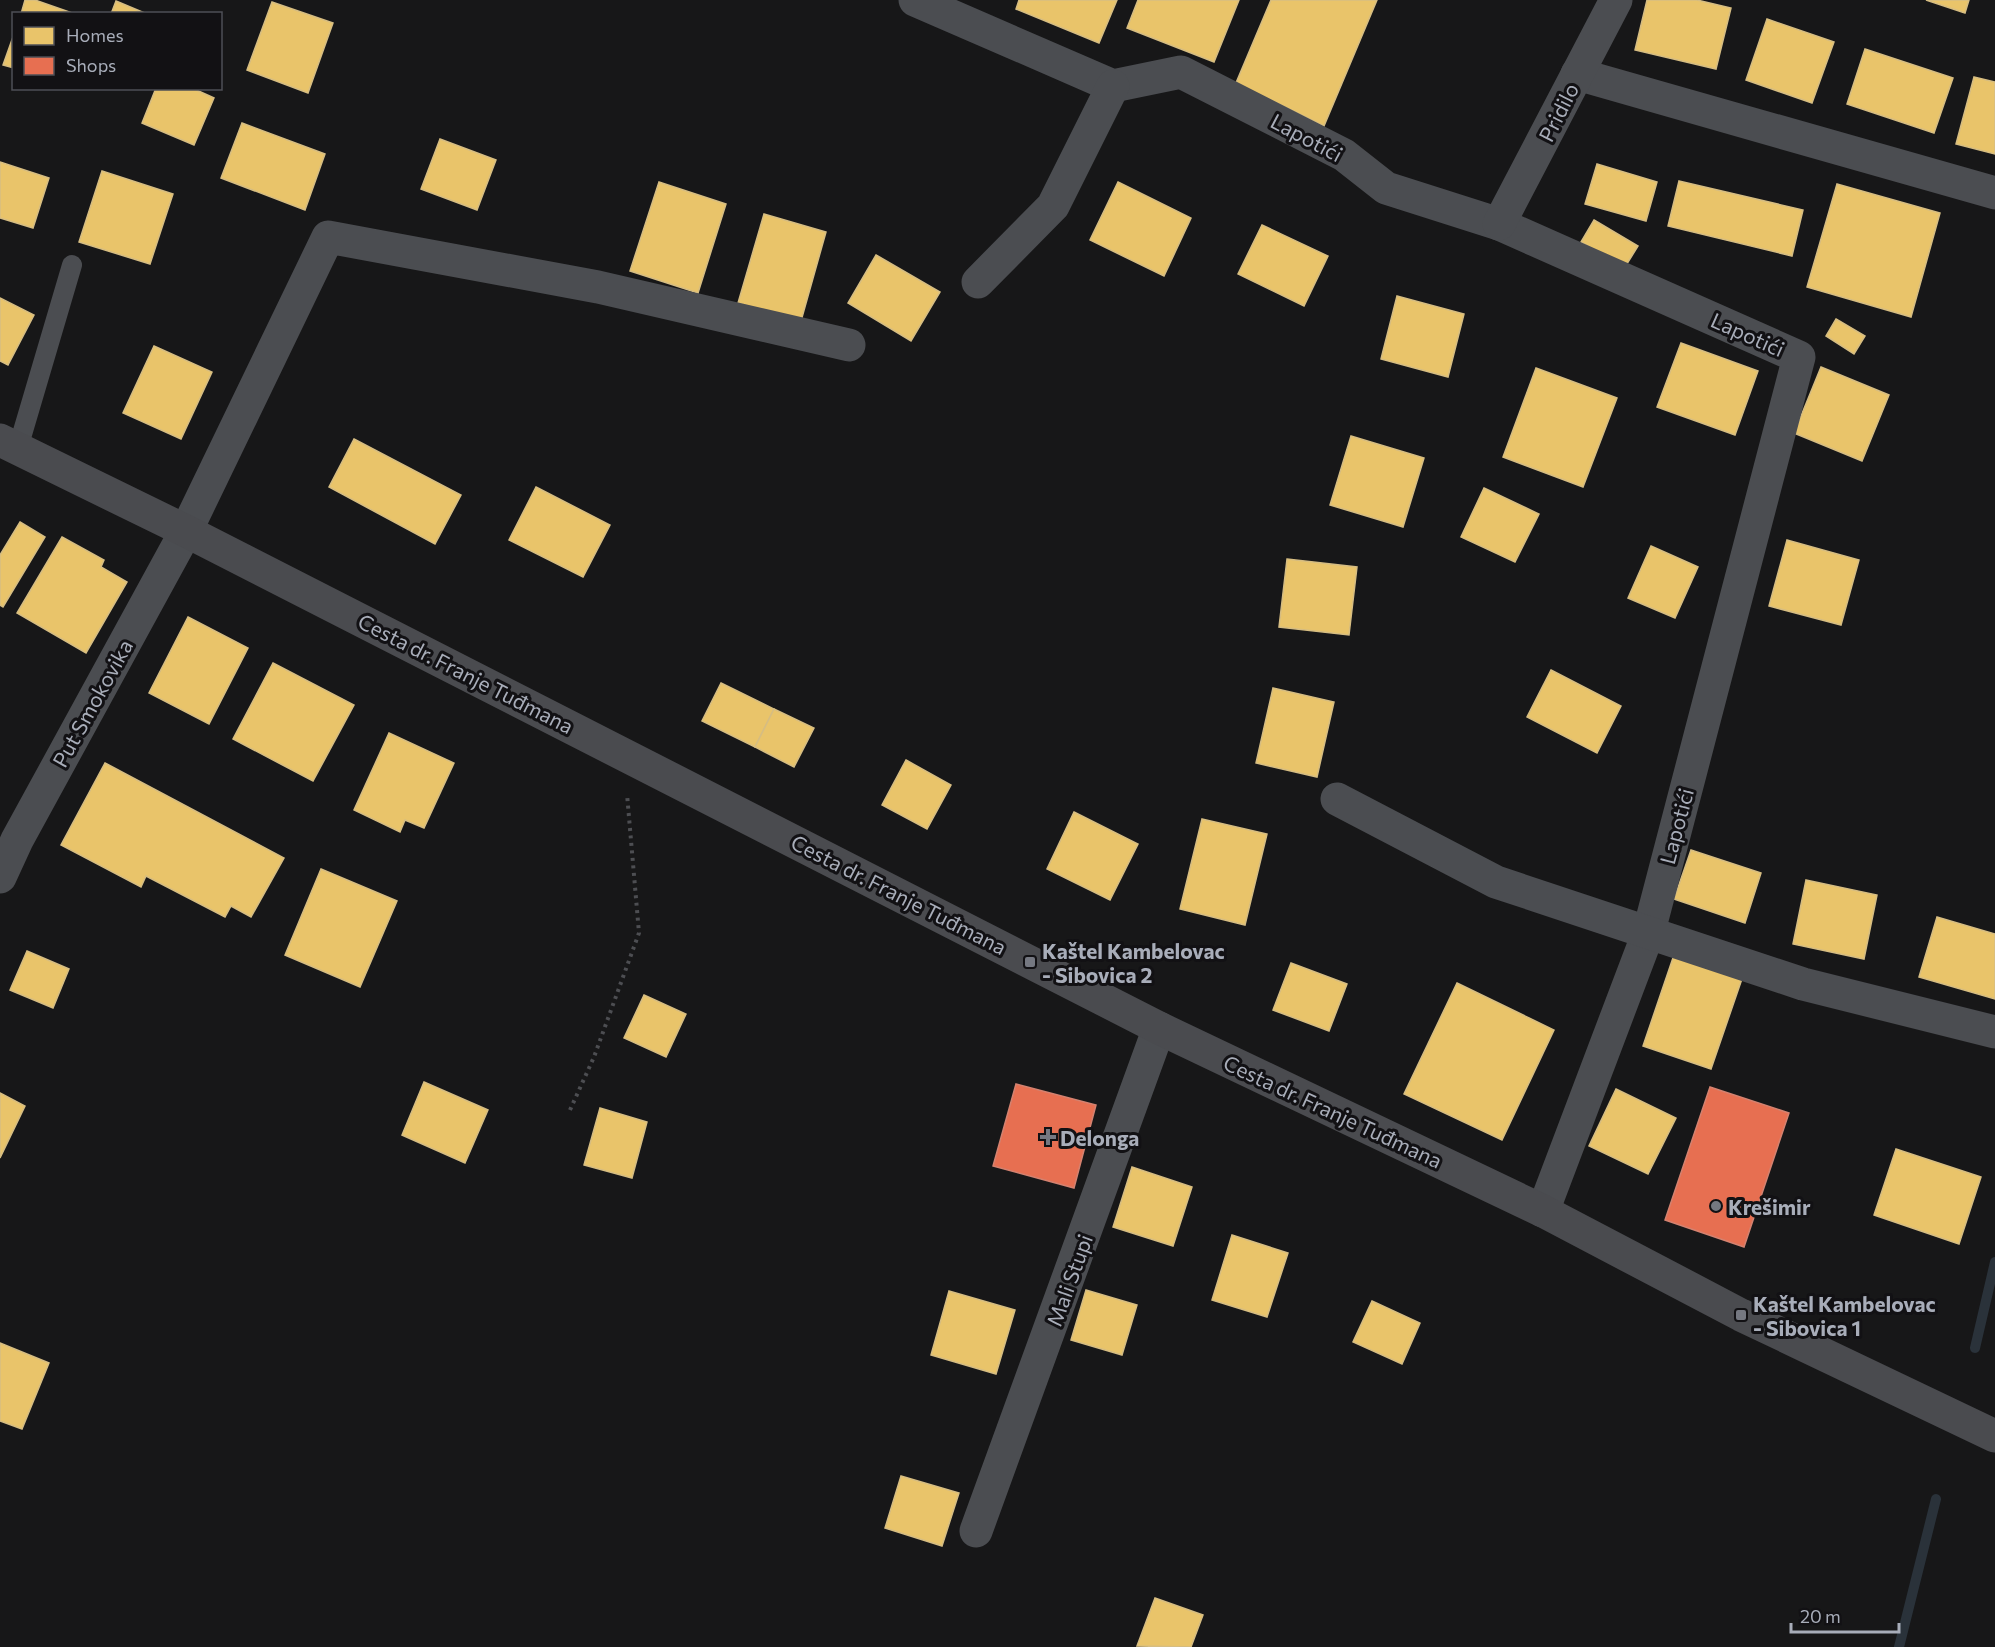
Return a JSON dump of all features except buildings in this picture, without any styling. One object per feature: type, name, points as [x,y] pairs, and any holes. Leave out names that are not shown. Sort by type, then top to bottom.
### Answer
[{"type":"main road","name":"Cesta dr. Franje Tuđmana","points":[[9,444],[186,531],[1159,1028],[1543,1211],[1715,1302],[1995,1436]]},
{"type":"street","points":[[915,0],[1113,86],[1053,206],[978,282]]},
{"type":"street","name":"Pridilo","points":[[1499,224],[1616,0]]},
{"type":"street","name":"Lapotići","points":[[1113,86],[1181,72],[1344,155],[1386,188],[1499,224],[1799,357],[1649,931],[1543,1211]]},
{"type":"street","points":[[1577,74],[1995,193]]},
{"type":"street","name":"Put Smokovika","points":[[0,877],[22,829],[186,531],[328,237],[598,287],[849,345]]},
{"type":"street","points":[[1337,799],[1496,882],[1803,984],[1995,1032]]},
{"type":"street","name":"Mali Stupi","points":[[976,1531],[1159,1028]]},
{"type":"lane","points":[[9,444],[72,265]]},
{"type":"path","points":[[570,1110],[594,1057],[639,933],[623,754]]},
{"type":"waterway","points":[[1975,1348],[1995,1262]]},
{"type":"waterway","points":[[1899,1647],[1936,1499]]},
{"type":"place","name":"Kaštel Kambelovac - Sibovica 2","points":[[1030,962]]},
{"type":"place","name":"Delonga","points":[[1048,1137]]},
{"type":"place","name":"Krešimir","points":[[1716,1206]]},
{"type":"place","name":"Kaštel Kambelovac - Sibovica 1","points":[[1741,1315]]}]
